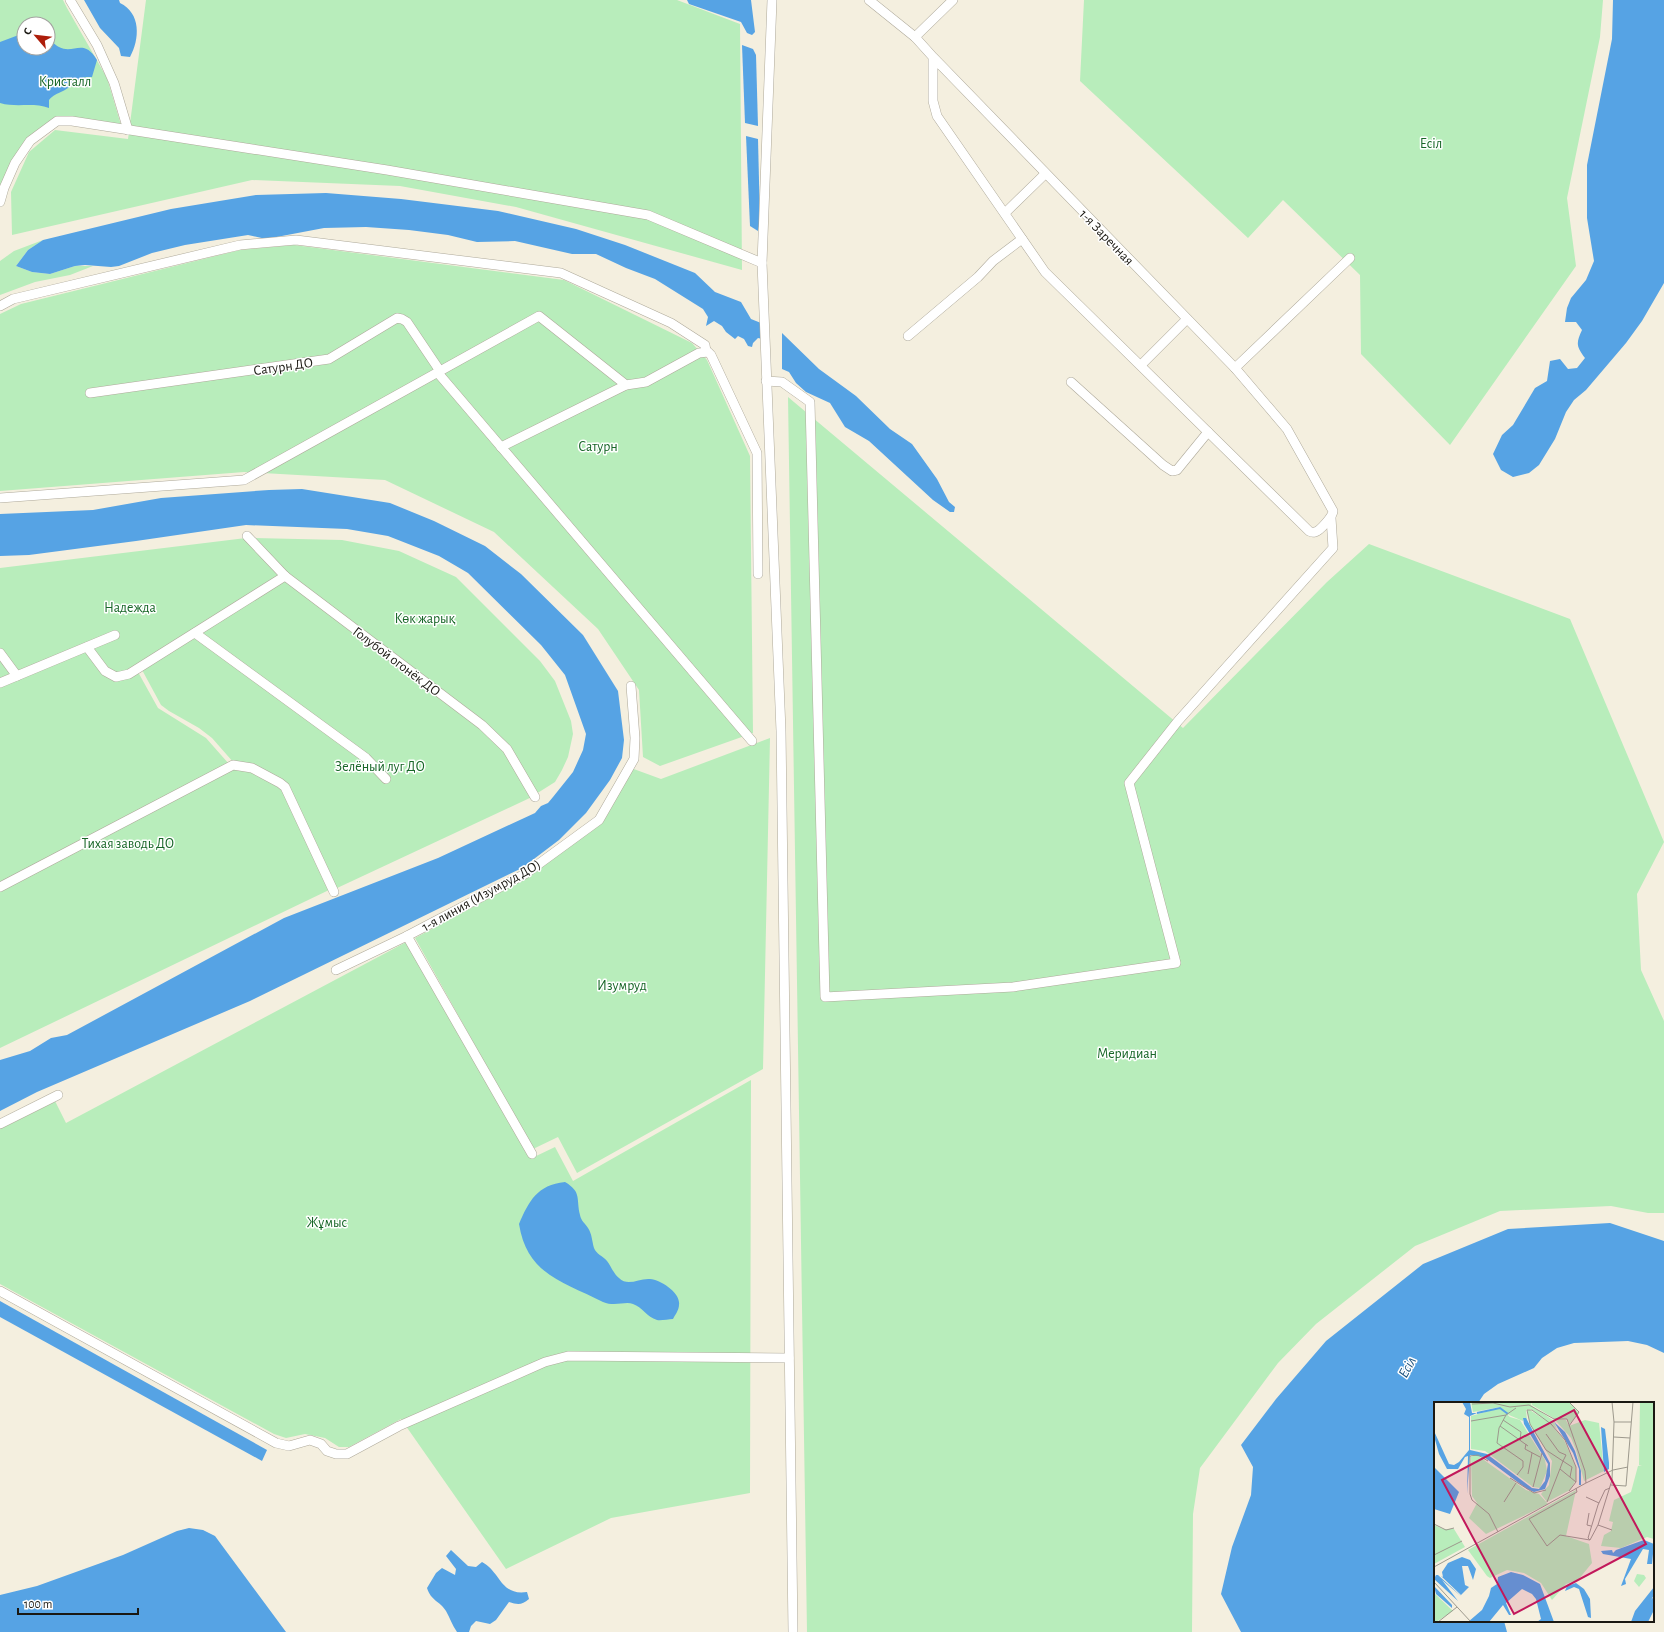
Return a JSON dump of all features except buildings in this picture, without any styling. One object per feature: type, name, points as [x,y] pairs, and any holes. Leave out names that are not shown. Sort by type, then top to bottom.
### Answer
[{"type":"street","points":[[70,0],[97,45],[114,83],[128,130]]},
{"type":"street","points":[[772,0],[762,263],[781,731],[792,1632]]},
{"type":"street","name":"1-я Заречная","points":[[766,381],[782,382],[810,402],[825,997],[1013,987],[1176,963],[1129,784],[1178,721],[1333,548],[1331,518],[1333,511],[1287,429],[1235,368],[1045,174],[933,57],[916,37],[869,0]]},
{"type":"street","points":[[916,37],[953,0]]},
{"type":"street","points":[[933,57],[933,101],[935,112],[1045,272],[1309,531],[1314,533],[1318,531],[1331,518]]},
{"type":"street","points":[[0,202],[6,182],[15,163],[30,141],[57,121],[72,121],[388,170],[648,215],[762,263]]},
{"type":"street","points":[[1005,213],[1045,174]]},
{"type":"street","points":[[908,336],[978,277],[993,261],[1022,239]]},
{"type":"street","points":[[0,306],[13,299],[240,245],[296,240],[561,273],[671,323],[705,345],[706,351],[711,355],[757,453],[758,574]]},
{"type":"street","points":[[1235,368],[1350,258]]},
{"type":"street","points":[[0,498],[244,480],[539,316],[626,385]]},
{"type":"street","name":"Сатурн ДО","points":[[90,393],[329,359],[397,318],[407,322],[439,372]]},
{"type":"street","points":[[1140,366],[1187,319]]},
{"type":"street","points":[[501,447],[626,385],[646,382],[699,353],[706,351]]},
{"type":"street","points":[[439,372],[501,447],[752,741]]},
{"type":"street","points":[[1071,382],[1172,471],[1177,470],[1208,432]]},
{"type":"street","name":"Голубой огонёк ДО","points":[[247,536],[285,576],[482,725],[507,749],[535,797]]},
{"type":"street","points":[[87,647],[105,671],[116,677],[129,674],[285,576]]},
{"type":"street","points":[[195,633],[366,758],[386,780]]},
{"type":"street","points":[[0,683],[115,634]]},
{"type":"street","points":[[0,653],[17,676]]},
{"type":"street","name":"1-я линия (Изумруд ДО)","points":[[336,970],[407,936],[525,874],[599,820],[634,759],[635,738],[631,686]]},
{"type":"street","points":[[0,887],[234,765],[252,768],[286,787],[334,892]]},
{"type":"street","points":[[407,936],[532,1154]]},
{"type":"street","points":[[0,1124],[58,1095]]},
{"type":"street","points":[[0,1291],[276,1443],[289,1446],[310,1440],[321,1444],[328,1451],[336,1454],[347,1454],[399,1426],[545,1362],[568,1356],[789,1358]]},
{"type":"green space","name":"Кристалл","points":[[0,0],[63,0],[107,78],[121,125],[55,117],[20,149],[0,187]]},
{"type":"green space","points":[[146,0],[677,0],[740,24],[742,270],[516,207],[400,186],[252,180],[12,235],[11,192],[29,152],[55,130],[128,139]]},
{"type":"green space","name":"Есіл","points":[[1084,0],[1603,0],[1600,37],[1567,198],[1576,266],[1450,445],[1361,354],[1360,275],[1283,200],[1248,238],[1080,81]]},
{"type":"green space","points":[[43,240],[28,250],[16,266],[32,272],[50,274],[75,266],[93,266],[70,275],[35,282],[0,295],[0,261],[14,251]]},
{"type":"green space","name":"Сатурн","points":[[294,245],[564,280],[692,343],[707,360],[750,456],[753,733],[660,766],[643,757],[639,690],[598,629],[494,532],[385,480],[244,472],[0,491],[0,314],[21,304],[240,250]]},
{"type":"green space","name":"Меридиан","points":[[788,397],[1183,728],[1327,582],[1369,544],[1570,619],[1664,842],[1637,894],[1641,970],[1664,1021],[1664,1213],[1648,1213],[1611,1206],[1500,1211],[1415,1246],[1316,1324],[1278,1363],[1200,1468],[1193,1514],[1192,1632],[807,1632]]},
{"type":"green space","name":"Надежда","points":[[246,538],[282,576],[129,671],[117,674],[108,668],[88,643],[0,679],[0,568]]},
{"type":"green space","name":"Көк жарық","points":[[251,538],[342,540],[399,551],[456,577],[540,661],[555,681],[571,721],[573,734],[568,757],[555,782],[536,794],[508,747],[286,575]]},
{"type":"green space","name":"Зелёный луг ДО","points":[[285,579],[483,727],[506,750],[534,796],[335,889],[287,787],[234,763],[212,738],[199,728],[161,705],[141,668]]},
{"type":"green space","name":"Тихая заводь ДО","points":[[86,650],[114,680],[138,672],[158,708],[206,738],[229,764],[251,770],[283,790],[329,890],[0,1048],[0,686]]},
{"type":"green space","name":"Изумруд","points":[[770,738],[763,1069],[577,1173],[558,1137],[533,1149],[415,938],[525,879],[602,822],[631,768],[661,779]]},
{"type":"green space","name":"Жұмыс","points":[[412,939],[532,1158],[555,1147],[573,1181],[751,1080],[750,1493],[611,1518],[506,1569],[401,1419],[349,1447],[339,1447],[325,1438],[305,1434],[286,1438],[274,1434],[0,1284],[0,1128],[55,1101],[66,1123]]},
{"type":"water","points":[[84,0],[119,0],[120,3],[127,7],[132,13],[137,27],[137,35],[130,57],[121,56],[119,48],[100,28]]},
{"type":"water","points":[[687,0],[751,0],[755,32],[752,35],[747,33],[741,22],[689,4]]},
{"type":"water","points":[[1613,0],[1664,0],[1664,283],[1642,321],[1626,343],[1586,390],[1574,400],[1566,412],[1555,439],[1539,465],[1529,473],[1513,477],[1501,470],[1493,454],[1502,435],[1513,425],[1535,388],[1547,381],[1550,361],[1560,359],[1568,369],[1577,368],[1585,358],[1578,344],[1582,330],[1576,322],[1565,322],[1567,308],[1571,298],[1586,280],[1594,261],[1587,218],[1587,165],[1612,39]]},
{"type":"water","points":[[16,36],[16,56],[56,56],[56,45],[64,49],[87,49],[97,60],[92,77],[79,79],[67,89],[54,96],[49,100],[49,108],[37,105],[13,105],[0,103],[0,42]]},
{"type":"water","points":[[742,45],[753,49],[756,55],[758,126],[745,123]]},
{"type":"water","points":[[746,136],[758,139],[760,222],[758,231],[750,226]]},
{"type":"water","points":[[326,193],[401,199],[498,211],[576,229],[625,245],[695,273],[715,292],[741,302],[751,319],[761,323],[762,339],[758,338],[753,343],[752,347],[748,346],[744,339],[738,336],[735,339],[726,332],[722,326],[714,321],[706,326],[708,317],[703,309],[655,279],[596,254],[572,254],[515,241],[477,242],[448,235],[409,230],[366,227],[324,228],[266,239],[248,235],[185,245],[152,253],[119,266],[75,266],[50,274],[32,272],[16,266],[28,250],[43,240],[171,209],[256,195]]},
{"type":"water","points":[[782,333],[819,369],[856,396],[890,429],[912,444],[937,479],[949,502],[955,507],[954,512],[950,512],[933,500],[869,441],[845,427],[830,403],[806,392],[796,383],[789,372],[782,369]]},
{"type":"water","points":[[302,489],[390,503],[434,521],[485,546],[521,574],[583,635],[618,691],[624,740],[622,758],[610,780],[586,813],[559,840],[522,868],[250,1001],[37,1092],[0,1111],[0,1060],[30,1051],[51,1038],[67,1035],[284,918],[438,858],[535,813],[541,806],[548,803],[573,772],[583,750],[586,734],[565,675],[541,645],[468,573],[439,556],[388,536],[347,529],[246,525],[29,555],[0,556],[0,514],[93,510],[161,498]]},
{"type":"water","points":[[565,1182],[574,1189],[576,1193],[582,1220],[589,1230],[596,1252],[607,1261],[615,1274],[622,1281],[630,1282],[650,1279],[665,1285],[674,1292],[679,1300],[679,1305],[673,1319],[653,1319],[639,1307],[630,1303],[612,1304],[603,1302],[549,1275],[530,1255],[523,1241],[519,1224],[526,1208],[535,1196],[547,1187]]},
{"type":"water","name":"Есіл","points":[[1610,1223],[1664,1241],[1664,1353],[1647,1345],[1628,1341],[1574,1343],[1557,1348],[1542,1358],[1534,1368],[1498,1384],[1484,1394],[1479,1402],[1434,1402],[1434,1622],[1504,1622],[1507,1632],[1241,1632],[1221,1594],[1232,1547],[1251,1495],[1253,1467],[1241,1445],[1276,1399],[1326,1341],[1423,1264],[1508,1229]]},
{"type":"water","points":[[0,1301],[267,1450],[262,1461],[0,1317]]},
{"type":"water","points":[[189,1528],[203,1530],[215,1536],[286,1632],[0,1632],[0,1595],[37,1586],[123,1555],[177,1531]]},
{"type":"water","points":[[451,1550],[468,1566],[476,1567],[482,1562],[493,1571],[506,1587],[518,1592],[527,1592],[529,1599],[520,1604],[509,1602],[496,1620],[490,1624],[476,1621],[471,1626],[469,1632],[457,1632],[446,1611],[431,1596],[427,1588],[436,1573],[442,1568],[455,1575],[456,1569],[446,1556]]}]
